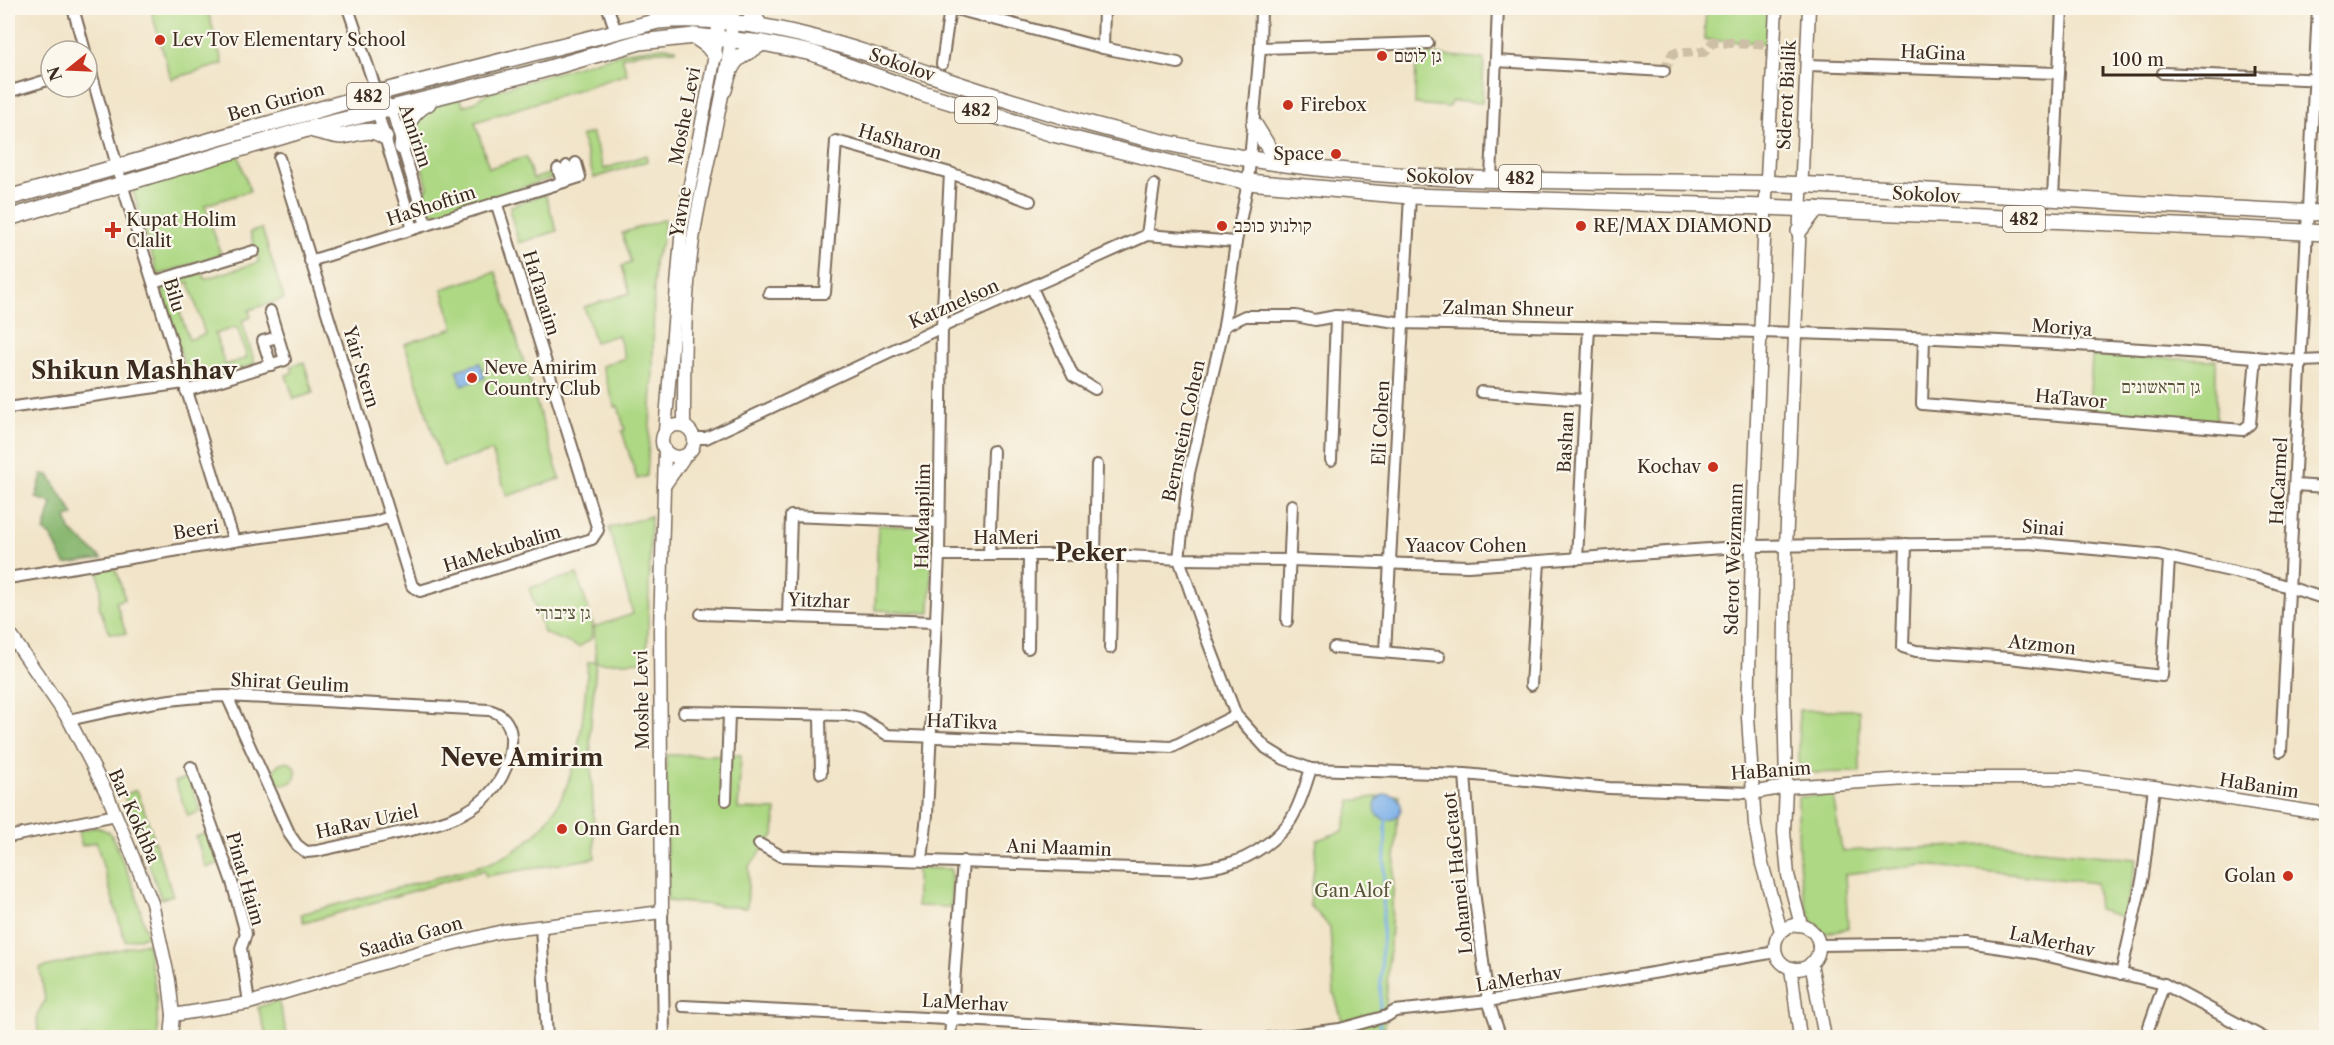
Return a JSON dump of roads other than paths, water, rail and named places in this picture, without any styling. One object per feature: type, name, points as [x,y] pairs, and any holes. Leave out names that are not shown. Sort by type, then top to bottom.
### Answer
[{"type":"main road","points":[[748,8],[761,27]]},
{"type":"main road","name":"Ben Gurion","points":[[8,198],[377,93],[658,21],[692,13],[726,15]]},
{"type":"main road","name":"Sokolov","points":[[726,15],[761,27],[802,35],[1066,118],[1218,153],[1278,163],[1408,175],[1801,185],[2326,213]]},
{"type":"main road","name":"Ben Gurion","points":[[8,218],[307,129],[536,72],[640,42],[694,36],[723,39]]},
{"type":"main road","points":[[694,36],[707,45],[715,56]]},
{"type":"main road","name":"Sokolov","points":[[723,39],[763,43],[812,53],[922,93],[1053,134],[1248,182],[1410,196],[1816,209],[2326,232]]},
{"type":"main road","points":[[724,90],[729,66],[746,52],[763,43]]},
{"type":"main road","points":[[402,147],[407,125],[416,109],[441,95]]},
{"type":"main road","points":[[1254,124],[1278,163]]},
{"type":"main road","points":[[307,129],[341,136],[360,131],[377,131],[385,136]]},
{"type":"main road","points":[[1799,231],[1816,209]]},
{"type":"street","points":[[74,8],[82,39]]},
{"type":"street","points":[[348,8],[377,93]]},
{"type":"street","points":[[608,8],[616,32]]},
{"type":"street","points":[[942,64],[951,8],[1103,48],[1178,63]]},
{"type":"street","points":[[1103,48],[1104,8]]},
{"type":"street","name":"Bernstein Cohen","points":[[1236,715],[1179,559],[1189,473],[1224,326],[1236,242],[1248,182],[1260,48],[1261,8]]},
{"type":"street","points":[[1491,178],[1498,8]]},
{"type":"street","name":"Sderot Bialik","points":[[1766,184],[1776,8]]},
{"type":"street","name":"Sderot Bialik","points":[[1801,185],[1809,8]]},
{"type":"street","points":[[2054,198],[2062,8]]},
{"type":"street","name":"HaCarmel","points":[[2280,751],[2309,212],[2321,79],[2318,8]]},
{"type":"street","name":"Yavne","points":[[684,425],[684,341],[694,234],[724,90],[723,39],[726,15]]},
{"type":"street","name":"Moshe Levi","points":[[665,431],[682,226],[715,56],[723,39]]},
{"type":"street","points":[[1260,48],[1428,43]]},
{"type":"street","points":[[1496,61],[1664,71]]},
{"type":"street","name":"HaGina","points":[[1807,65],[2059,73]]},
{"type":"street","points":[[2163,73],[2321,79]]},
{"type":"street","points":[[8,92],[39,83]]},
{"type":"street","name":"Amirim","points":[[377,93],[402,147],[426,225]]},
{"type":"street","name":"Bilu","points":[[98,99],[122,184],[234,541]]},
{"type":"street","name":"Amirim","points":[[384,110],[385,136],[413,230]]},
{"type":"street","name":"HaSharon","points":[[769,293],[825,293],[836,141],[950,173],[1030,201]]},
{"type":"street","name":"Yair Stern","points":[[279,158],[412,586]]},
{"type":"street","points":[[567,166],[580,177],[566,181],[567,166]]},
{"type":"street","name":"HaMaapilim","points":[[922,860],[927,815],[939,555],[942,327],[950,173]]},
{"type":"street","name":"HaShoftim","points":[[310,261],[566,181]]},
{"type":"street","name":"Sderot Weizmann","points":[[1766,184],[1748,717],[1752,793],[1762,864],[1781,932]]},
{"type":"street","points":[[1148,235],[1154,185]]},
{"type":"street","points":[[1801,185],[1786,547],[1784,691],[1786,787],[1784,832],[1788,876],[1801,925]]},
{"type":"street","name":"Eli Cohen","points":[[1385,652],[1410,196]]},
{"type":"street","name":"HaTanaim","points":[[495,202],[598,530]]},
{"type":"street","name":"Katznelson","points":[[694,438],[706,438],[942,327],[1148,235],[1236,242]]},
{"type":"street","points":[[153,282],[254,251]]},
{"type":"street","points":[[1032,288],[1073,376],[1095,389]]},
{"type":"street","points":[[8,408],[185,387],[285,360],[270,311]]},
{"type":"street","name":"Zalman Shneur","points":[[1224,326],[1245,316],[1296,316],[1315,320],[1336,316],[1403,323],[1795,332]]},
{"type":"street","points":[[1331,460],[1336,316]]},
{"type":"street","name":"Bashan","points":[[1577,559],[1588,327]]},
{"type":"street","name":"Moriya","points":[[1795,332],[2019,341],[2301,361],[2326,360]]},
{"type":"street","name":"HaTavor","points":[[1924,338],[1922,404],[2243,429],[2250,424],[2253,410],[2256,357]]},
{"type":"street","points":[[1481,392],[1584,400]]},
{"type":"street","points":[[664,487],[693,448],[692,432],[684,425],[673,425],[665,431],[662,442],[666,452],[675,457],[685,456]]},
{"type":"street","points":[[988,555],[993,451]]},
{"type":"street","name":"Moshe Levi","points":[[662,912],[660,631],[666,452]]},
{"type":"street","points":[[1095,555],[1096,465]]},
{"type":"street","points":[[2295,485],[2326,487]]},
{"type":"street","points":[[1287,621],[1292,505]]},
{"type":"street","points":[[788,617],[791,516],[939,522]]},
{"type":"street","name":"Beeri","points":[[8,578],[234,541],[374,522],[390,517]]},
{"type":"street","name":"HaMekubalim","points":[[412,586],[420,591],[426,590],[592,539],[598,530]]},
{"type":"street","name":"Sinai","points":[[1752,546],[2029,543],[2158,555],[2257,577],[2326,599]]},
{"type":"street","name":"Atzmon","points":[[1906,544],[1903,647],[1916,651],[2033,661],[2162,676],[2169,559]]},
{"type":"street","name":"Yaacov Cohen","points":[[1179,559],[1390,562],[1468,566],[1752,546]]},
{"type":"street","name":"HaMeri","points":[[939,555],[1112,555],[1179,559]]},
{"type":"street","points":[[1028,648],[1029,555]]},
{"type":"street","points":[[1110,648],[1112,555]]},
{"type":"street","points":[[1531,686],[1539,562]]},
{"type":"street","name":"Yitzhar","points":[[701,614],[936,622]]},
{"type":"street","name":"Bar Kokhba","points":[[8,631],[11,644],[69,720],[116,815],[153,903],[164,954],[173,1015],[171,1038]]},
{"type":"street","points":[[1334,648],[1439,657]]},
{"type":"street","name":"Shirat Geulim","points":[[69,720],[163,699],[227,696],[489,710],[496,712],[508,723]]},
{"type":"street","name":"HaRav Uziel","points":[[227,696],[290,835],[306,852],[438,824],[463,814],[494,791],[506,768],[511,736],[508,723]]},
{"type":"street","name":"HaTikva","points":[[684,712],[845,715],[860,718],[888,735],[1172,747],[1236,715]]},
{"type":"street","points":[[726,800],[729,714]]},
{"type":"street","name":"HaBanim","points":[[1236,715],[1266,748],[1284,759],[1311,769],[1465,774],[1609,788],[1752,793],[1786,787],[1922,778],[2079,778],[2154,787],[2326,814]]},
{"type":"street","points":[[820,716],[821,773]]},
{"type":"street","name":"Pinat Haim","points":[[191,767],[232,882],[246,934],[241,948],[249,1004]]},
{"type":"street","name":"Ani Maamin","points":[[759,844],[781,856],[1193,870],[1231,863],[1255,851],[1289,822],[1301,798],[1311,769]]},
{"type":"street","name":"Lohamei HaGetaot","points":[[1465,774],[1473,883],[1488,1001],[1501,1038]]},
{"type":"street","points":[[2121,974],[2143,876],[2154,787]]},
{"type":"street","points":[[8,837],[116,815]]},
{"type":"street","points":[[950,1038],[963,861]]},
{"type":"street","points":[[662,912],[664,1038]]},
{"type":"street","name":"Saadia Gaon","points":[[173,1015],[249,1004],[472,938],[541,926],[662,912]]},
{"type":"street","points":[[1801,925],[1813,932],[1818,952],[1812,963],[1798,969],[1791,968],[1784,965],[1776,952],[1775,945],[1781,932],[1787,927],[1801,925]]},
{"type":"street","points":[[541,926],[547,1038]]},
{"type":"street","name":"LaMerhav","points":[[1818,945],[1967,943],[2036,953],[2164,984],[2264,1038]]},
{"type":"street","name":"LaMerhav","points":[[1268,1038],[1340,1033],[1395,1011],[1488,1001],[1776,952]]},
{"type":"street","points":[[1812,963],[1825,1038]]},
{"type":"street","points":[[1791,968],[1800,1038]]},
{"type":"street","points":[[2145,1038],[2164,984]]},
{"type":"street","name":"LaMerhav","points":[[683,1006],[952,1019],[1245,1038]]},
{"type":"water","points":[[480,363],[485,378],[462,385],[457,370]]},
{"type":"water","points":[[1388,794],[1397,798],[1401,807],[1397,816],[1388,820],[1379,816],[1375,807],[1379,798]]},
{"type":"waterway","points":[[1379,1038],[1386,820]]},
{"type":"tunnel","points":[[1664,71],[1673,53],[1704,52],[1713,42],[1774,45]]},
{"type":"place","name":"Lev Tov Elementary School","points":[[160,40]]},
{"type":"place","name":"גן לוטם","points":[[1382,56]]},
{"type":"place","name":"Firebox","points":[[1288,105]]},
{"type":"place","name":"Space","points":[[1336,154]]},
{"type":"place","name":"קולנוע כוכב","points":[[1222,226]]},
{"type":"place","name":"RE/MAX DIAMOND","points":[[1581,226]]},
{"type":"place","name":"Kupat Holim Clalit","points":[[113,230]]},
{"type":"place","name":"Neve Amirim Country Club","points":[[472,378]]},
{"type":"place","name":"Kochav","points":[[1713,467]]},
{"type":"place","name":"Onn Garden","points":[[562,829]]},
{"type":"place","name":"Golan","points":[[2288,876]]},
{"type":"district","name":"Shikun Mashhav","points":[[134,370]]},
{"type":"district","name":"Peker","points":[[1091,552]]},
{"type":"district","name":"Neve Amirim","points":[[522,757]]},
{"type":"park label","name":"גן הראשונים","points":[[2161,387]]},
{"type":"park label","name":"גן ציבורי","points":[[563,613]]},
{"type":"park label","name":"Gan Alof","points":[[1352,891]]}]
